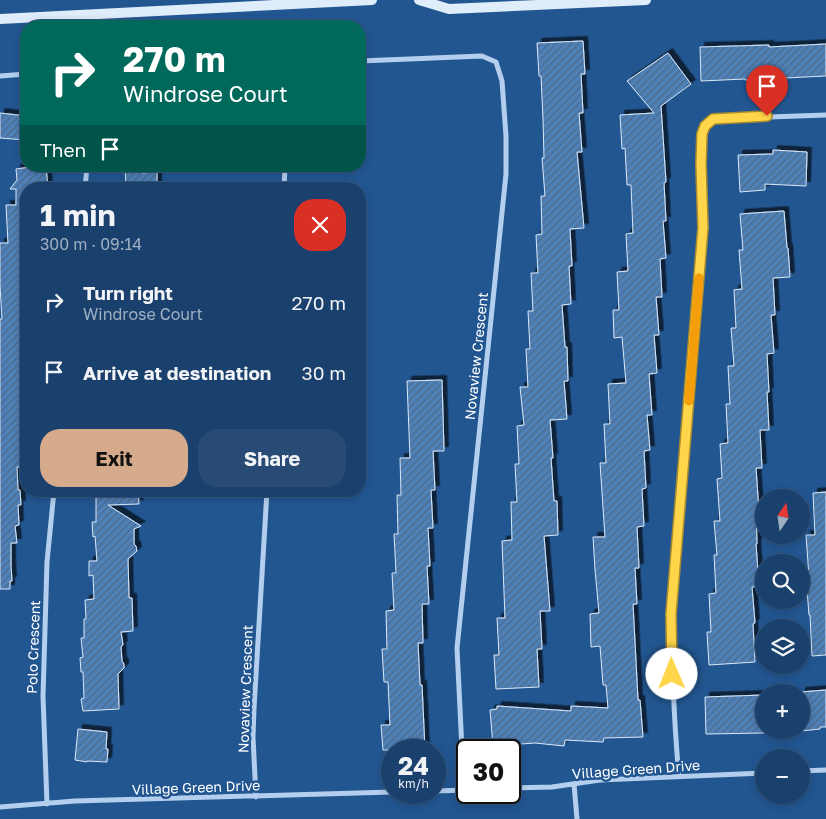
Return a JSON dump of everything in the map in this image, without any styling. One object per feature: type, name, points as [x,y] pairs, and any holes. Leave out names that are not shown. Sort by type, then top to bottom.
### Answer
[{"type":"main road","points":[[0,19],[372,0]]},
{"type":"main road","points":[[419,0],[449,9],[556,2],[646,0]]},
{"type":"street","name":"Novaview Crescent","points":[[366,61],[482,56],[496,62],[502,81],[506,136],[506,174],[457,648],[463,739]]},
{"type":"street","points":[[0,76],[20,74]]},
{"type":"street","points":[[679,778],[672,674],[671,614],[703,228],[702,134],[705,126],[713,119],[826,115]]},
{"type":"street","name":"Polo Crescent","points":[[48,804],[43,696],[48,562],[53,497]]},
{"type":"street","name":"Novaview Crescent","points":[[256,797],[253,737],[254,708],[267,497]]},
{"type":"street","points":[[810,771],[826,770]]},
{"type":"street","name":"Village Green Drive","points":[[521,788],[552,787],[600,780],[755,774]]},
{"type":"street","points":[[574,784],[577,819]]},
{"type":"street","name":"Village Green Drive","points":[[0,807],[75,802],[381,792]]},
{"type":"building","points":[[583,41],[585,74],[581,74],[583,113],[579,113],[582,152],[577,152],[584,228],[570,229],[572,266],[569,266],[571,304],[562,305],[565,347],[567,347],[568,381],[564,381],[567,419],[550,420],[553,458],[551,458],[554,501],[557,501],[558,535],[544,536],[550,611],[540,611],[542,649],[537,649],[539,687],[496,689],[494,655],[499,655],[497,618],[505,618],[502,541],[512,540],[511,502],[517,502],[515,464],[519,464],[517,426],[524,425],[520,387],[528,387],[526,349],[530,349],[528,311],[533,311],[531,273],[538,273],[536,235],[542,234],[541,196],[545,196],[542,158],[544,158],[541,76],[539,76],[537,43]]},
{"type":"building","points":[[826,44],[826,76],[701,81],[700,47],[769,45],[769,47]]},
{"type":"building","points":[[668,53],[691,84],[661,106],[666,182],[664,183],[666,221],[663,221],[666,258],[660,259],[662,297],[656,297],[659,335],[654,335],[657,373],[649,374],[652,415],[647,415],[650,450],[644,451],[646,488],[642,489],[644,526],[637,527],[639,568],[635,568],[637,604],[633,604],[638,700],[640,700],[643,737],[604,738],[603,742],[565,740],[564,746],[535,743],[521,744],[521,739],[492,739],[490,710],[497,709],[497,706],[571,711],[571,706],[608,708],[606,685],[603,685],[600,646],[591,647],[590,614],[599,613],[593,537],[605,537],[600,463],[606,463],[604,424],[610,424],[608,384],[626,383],[622,337],[614,338],[613,310],[619,310],[617,272],[628,271],[626,234],[633,233],[631,185],[627,185],[625,148],[622,149],[620,115],[654,113],[627,81]]},
{"type":"building","points":[[0,113],[20,115],[20,140],[0,138]]},
{"type":"building","points":[[773,150],[807,152],[806,186],[765,184],[765,190],[740,192],[738,155],[773,154]]},
{"type":"building","points":[[20,168],[20,172],[47,172],[47,182],[20,182],[20,467],[17,467],[21,505],[18,505],[19,525],[15,526],[17,543],[11,543],[12,581],[10,581],[10,589],[0,589],[0,319],[2,319],[0,243],[8,243],[6,205],[16,205],[16,189],[10,189],[17,180],[16,169]]},
{"type":"building","points":[[125,172],[157,172],[157,182],[126,182]]},
{"type":"building","points":[[784,211],[790,277],[773,278],[775,315],[771,315],[774,353],[767,354],[769,430],[760,430],[762,468],[756,468],[757,489],[755,489],[757,554],[755,554],[755,587],[752,587],[755,623],[753,624],[755,662],[709,665],[707,632],[711,632],[709,594],[716,593],[714,555],[717,555],[714,521],[720,521],[717,479],[722,478],[720,444],[728,443],[726,404],[730,404],[728,366],[734,366],[731,328],[736,328],[734,290],[742,289],[739,250],[743,250],[740,214]]},
{"type":"building","points":[[442,380],[444,451],[433,451],[435,490],[431,490],[433,528],[428,528],[429,604],[422,604],[423,643],[418,643],[424,739],[382,739],[381,725],[390,725],[388,682],[384,682],[382,649],[387,649],[386,611],[394,610],[392,573],[396,573],[394,534],[398,534],[397,495],[401,495],[400,458],[410,458],[407,381]]},
{"type":"building","points":[[826,492],[826,655],[812,656],[809,609],[810,554],[807,554],[807,544],[810,544],[810,535],[815,535],[813,493]]},
{"type":"building","points":[[96,497],[138,497],[139,504],[108,505],[141,526],[134,529],[134,544],[137,551],[128,559],[129,598],[132,598],[133,631],[121,632],[124,668],[118,674],[119,709],[83,711],[81,699],[84,698],[83,672],[81,672],[80,658],[83,657],[81,638],[84,638],[84,619],[86,619],[85,600],[94,599],[93,575],[89,576],[89,561],[97,561],[92,522],[96,522]]},
{"type":"building","points":[[826,690],[826,727],[810,730],[810,691]]},
{"type":"building","points":[[755,695],[755,733],[706,734],[705,697]]},
{"type":"building","points":[[78,729],[107,732],[107,762],[75,760]]},
{"type":"slow traffic","points":[[689,401],[699,278]]},
{"type":"route","points":[[672,674],[671,614],[703,228],[702,134],[705,126],[713,119],[767,116]]}]
